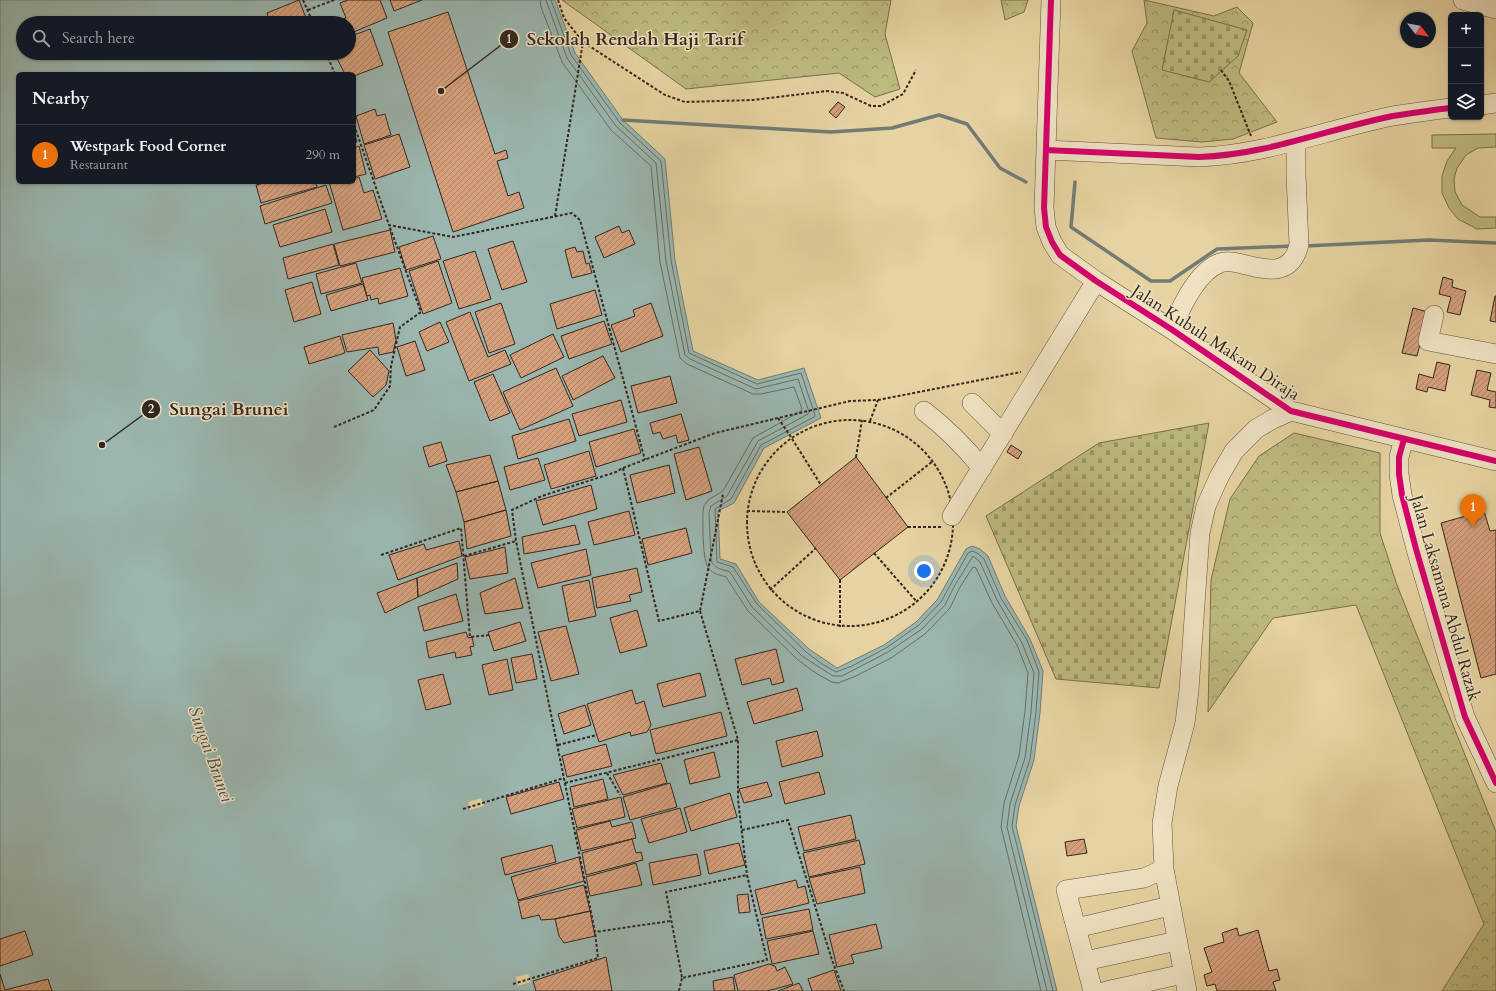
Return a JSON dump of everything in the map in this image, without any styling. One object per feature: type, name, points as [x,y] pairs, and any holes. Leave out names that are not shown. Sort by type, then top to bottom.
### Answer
[{"type":"street","name":"Jalan Kubuh Makam Diraja","points":[[1051,0],[1044,208],[1046,226],[1052,242],[1060,255],[1096,281],[1171,328],[1291,411],[1496,461]]},
{"type":"street","points":[[1463,0],[1496,9]]},
{"type":"street","points":[[1484,105],[1496,103]]},
{"type":"street","points":[[1046,150],[1199,157],[1221,156],[1296,141],[1392,116],[1448,108]]},
{"type":"street","name":"Jalan Kubuh Makam Diraja","points":[[1171,328],[1186,299],[1210,268],[1221,262],[1232,262],[1274,270],[1283,268],[1291,262],[1296,255],[1299,245],[1296,141]]},
{"type":"street","points":[[949,522],[1096,281]]},
{"type":"street","points":[[1434,315],[1428,340],[1496,354]]},
{"type":"street","points":[[972,403],[1002,434]]},
{"type":"street","points":[[924,411],[944,426],[982,468]]},
{"type":"street","points":[[1106,991],[1185,982],[1164,869],[1162,823],[1168,786],[1185,723],[1189,690],[1200,533],[1206,506],[1219,477],[1234,451],[1256,429],[1291,411]]},
{"type":"street","name":"Jalan Laksamana Abdul Razak","points":[[1404,439],[1399,457],[1399,474],[1402,495],[1416,549],[1465,717],[1496,783]]},
{"type":"street","points":[[1093,991],[1066,890],[1144,878],[1164,869]]},
{"type":"street","points":[[1076,928],[1170,906]]},
{"type":"street","points":[[1085,961],[1177,940]]},
{"type":"path","points":[[302,0],[310,16]]},
{"type":"path","points":[[308,10],[334,0]]},
{"type":"path","points":[[558,0],[564,18],[583,42],[665,95],[685,102],[753,100],[827,91],[843,93],[871,106],[881,106],[902,94],[916,70]]},
{"type":"path","points":[[555,216],[583,42]]},
{"type":"path","points":[[329,60],[334,72]]},
{"type":"path","points":[[1221,70],[1229,81],[1256,150]]},
{"type":"path","points":[[334,427],[374,410],[390,386],[391,366],[400,327],[421,312],[356,131]]},
{"type":"path","points":[[389,225],[453,238],[572,213],[580,220],[645,460]]},
{"type":"path","points":[[513,984],[598,958],[595,932],[516,541],[512,510],[542,496],[616,472],[715,433],[850,401],[878,400],[1043,368]]},
{"type":"path","points":[[870,421],[878,400]]},
{"type":"path","points":[[778,418],[792,437],[821,485]]},
{"type":"path","points":[[840,420],[862,420],[870,421],[894,429],[917,443],[933,461],[946,484],[951,503],[949,522],[953,527],[948,555],[937,579],[917,602],[895,616],[879,623],[862,626],[840,627],[816,622],[791,609],[770,590],[755,567],[748,543],[746,511],[754,483],[769,458],[792,437],[813,426],[840,420]]},
{"type":"path","points":[[856,457],[862,420]]},
{"type":"path","points":[[886,498],[933,461]]},
{"type":"path","points":[[623,468],[659,621],[700,611]]},
{"type":"path","points":[[682,978],[767,960],[747,875],[738,800],[738,740],[700,611],[723,494]]},
{"type":"path","points":[[746,511],[788,512]]},
{"type":"path","points":[[908,527],[949,522]]},
{"type":"path","points":[[381,555],[461,528],[470,637],[490,636]]},
{"type":"path","points":[[464,556],[516,541]]},
{"type":"path","points":[[770,590],[816,548]]},
{"type":"path","points":[[874,553],[917,602]]},
{"type":"path","points":[[840,580],[840,627]]},
{"type":"path","points":[[558,745],[596,735]]},
{"type":"path","points":[[566,783],[738,740]]},
{"type":"path","points":[[607,773],[620,795]]},
{"type":"path","points":[[463,809],[484,801],[564,778]]},
{"type":"path","points":[[742,830],[788,820],[832,960],[844,991]]},
{"type":"path","points":[[679,991],[682,978],[670,921],[666,892],[747,875]]},
{"type":"path","points":[[595,932],[670,921]]},
{"type":"green space","points":[[562,0],[891,0],[885,34],[900,89],[875,97],[839,73],[686,89]]},
{"type":"green space","points":[[1001,0],[1028,0],[1024,12],[1005,20]]},
{"type":"green space","points":[[1144,0],[1214,16],[1237,7],[1253,23],[1239,73],[1277,122],[1233,139],[1202,142],[1156,138],[1132,51],[1147,23]]},
{"type":"green space","points":[[1174,10],[1247,30],[1238,56],[1209,82],[1162,70]]},
{"type":"green space","points":[[1496,134],[1496,147],[1478,148],[1466,155],[1457,168],[1454,179],[1455,192],[1462,205],[1480,217],[1496,217],[1496,228],[1477,229],[1458,219],[1449,208],[1442,193],[1442,176],[1447,161],[1456,148],[1432,148],[1432,135]]},
{"type":"green space","points":[[1209,423],[1159,688],[1056,679],[986,516],[1099,443]]},
{"type":"green space","points":[[1294,433],[1380,453],[1380,533],[1397,585],[1496,832],[1496,991],[1442,991],[1484,924],[1356,605],[1273,618],[1208,712],[1211,580],[1230,499],[1259,456]]},
{"type":"water","points":[[0,0],[555,0],[575,53],[623,120],[665,159],[675,260],[693,351],[758,380],[804,368],[821,418],[764,448],[734,503],[718,511],[720,559],[736,564],[759,602],[809,649],[837,668],[884,645],[916,622],[937,600],[966,549],[972,546],[980,549],[988,556],[1005,596],[1030,639],[1043,671],[1040,713],[1034,760],[1019,806],[1016,826],[1057,991],[0,991]]},
{"type":"pier","points":[[481,798],[484,806],[470,810],[468,802]]},
{"type":"pier","points":[[528,974],[531,982],[518,986],[516,977]]},
{"type":"building","points":[[299,0],[305,16],[268,16],[267,13]]},
{"type":"building","points":[[348,0],[380,0],[387,18],[356,31],[356,16],[345,16],[340,3]]},
{"type":"building","points":[[390,0],[422,0],[394,11]]},
{"type":"building","points":[[448,12],[495,154],[506,150],[508,158],[497,161],[508,196],[519,192],[524,208],[453,232],[388,32]]},
{"type":"building","points":[[370,29],[383,65],[356,75],[356,72],[344,72],[338,60],[356,60],[356,34]]},
{"type":"building","points":[[838,102],[845,107],[836,118],[829,112]]},
{"type":"building","points":[[375,109],[377,116],[385,114],[391,135],[364,144],[356,116]]},
{"type":"building","points":[[399,134],[410,167],[375,179],[364,145]]},
{"type":"building","points":[[359,146],[366,174],[356,176],[356,147]]},
{"type":"building","points":[[359,177],[364,193],[373,190],[382,219],[343,230],[330,184],[356,184],[356,178]]},
{"type":"building","points":[[316,184],[317,187],[261,203],[256,185]]},
{"type":"building","points":[[326,185],[332,203],[265,224],[260,206]]},
{"type":"building","points":[[325,209],[332,232],[280,247],[273,225]]},
{"type":"building","points":[[619,226],[622,233],[629,230],[635,244],[604,258],[595,237]]},
{"type":"building","points":[[390,230],[395,252],[340,266],[334,244]]},
{"type":"building","points":[[433,236],[441,259],[406,270],[399,247]]},
{"type":"building","points":[[513,241],[527,282],[502,290],[488,249]]},
{"type":"building","points":[[333,244],[339,265],[288,279],[283,258]]},
{"type":"building","points":[[575,247],[577,252],[583,251],[586,264],[589,263],[592,273],[572,278],[565,250]]},
{"type":"building","points":[[475,251],[491,299],[459,309],[443,261]]},
{"type":"building","points":[[438,261],[452,303],[423,314],[409,271]]},
{"type":"building","points":[[356,263],[362,283],[321,294],[316,274]]},
{"type":"building","points":[[400,268],[408,296],[379,304],[378,298],[371,300],[370,295],[367,296],[362,278]]},
{"type":"building","points":[[1443,277],[1453,280],[1452,287],[1466,291],[1460,315],[1447,312],[1451,297],[1439,294]]},
{"type":"building","points":[[312,282],[321,314],[294,322],[285,290]]},
{"type":"building","points":[[363,284],[368,300],[331,311],[326,295]]},
{"type":"building","points":[[595,290],[602,315],[557,329],[550,304]]},
{"type":"building","points":[[1496,296],[1496,322],[1490,321]]},
{"type":"building","points":[[501,303],[515,344],[489,353],[475,312]]},
{"type":"building","points":[[651,303],[663,336],[621,352],[611,325],[635,316],[633,310]]},
{"type":"building","points":[[1413,308],[1428,312],[1417,356],[1402,353]]},
{"type":"building","points":[[470,312],[488,357],[505,350],[511,364],[469,381],[446,322]]},
{"type":"building","points":[[604,321],[612,344],[569,359],[561,336]]},
{"type":"building","points":[[440,322],[449,342],[427,351],[419,332]]},
{"type":"building","points":[[393,323],[396,340],[393,352],[379,355],[378,347],[347,352],[342,335]]},
{"type":"building","points":[[553,334],[564,357],[521,378],[510,355]]},
{"type":"building","points":[[340,336],[345,353],[309,364],[304,347]]},
{"type":"building","points":[[415,341],[425,370],[406,376],[397,347]]},
{"type":"building","points":[[370,350],[389,371],[386,385],[373,397],[348,371]]},
{"type":"building","points":[[603,356],[615,378],[573,400],[562,376]]},
{"type":"building","points":[[1437,362],[1450,365],[1445,391],[1428,387],[1427,392],[1416,389],[1419,374],[1433,378]]},
{"type":"building","points":[[556,368],[573,406],[520,430],[503,392]]},
{"type":"building","points":[[1477,370],[1491,373],[1487,390],[1496,392],[1496,408],[1489,407],[1490,400],[1471,395]]},
{"type":"building","points":[[493,374],[510,413],[490,421],[474,382]]},
{"type":"building","points":[[670,376],[677,403],[638,413],[631,386]]},
{"type":"building","points":[[621,400],[627,422],[579,436],[572,414]]},
{"type":"building","points":[[681,414],[689,440],[678,443],[676,435],[663,439],[660,432],[653,434],[650,423]]},
{"type":"building","points":[[569,419],[576,441],[518,459],[512,436]]},
{"type":"building","points":[[634,429],[641,453],[596,467],[589,442]]},
{"type":"building","points":[[441,442],[447,461],[429,467],[423,447]]},
{"type":"building","points":[[1011,445],[1022,452],[1018,459],[1007,452]]},
{"type":"building","points":[[699,447],[712,491],[686,500],[674,454]]},
{"type":"building","points":[[589,451],[596,476],[551,489],[544,465]]},
{"type":"building","points":[[490,455],[498,481],[456,492],[446,465]]},
{"type":"building","points":[[856,457],[908,527],[840,580],[787,512]]},
{"type":"building","points":[[538,458],[545,480],[510,490],[504,467]]},
{"type":"building","points":[[669,465],[675,493],[637,503],[630,475]]},
{"type":"building","points":[[498,481],[506,510],[464,522],[456,492]]},
{"type":"building","points":[[591,485],[597,509],[543,525],[536,501]]},
{"type":"building","points":[[506,510],[511,536],[467,549],[464,522]]},
{"type":"building","points":[[629,511],[635,535],[594,545],[588,522]]},
{"type":"building","points":[[1484,511],[1490,531],[1496,530],[1496,674],[1481,678],[1441,523]]},
{"type":"building","points":[[575,525],[580,544],[524,554],[522,537]]},
{"type":"building","points":[[686,528],[692,553],[648,565],[642,539]]},
{"type":"building","points":[[459,541],[462,556],[398,580],[389,555],[424,544],[426,550]]},
{"type":"building","points":[[505,547],[508,573],[470,579],[465,557]]},
{"type":"building","points":[[586,549],[591,575],[538,588],[531,563]]},
{"type":"building","points":[[457,563],[458,579],[418,597],[417,578]]},
{"type":"building","points":[[637,568],[642,592],[629,595],[631,601],[597,608],[592,578]]},
{"type":"building","points":[[417,578],[418,597],[385,613],[377,593]]},
{"type":"building","points":[[515,578],[523,608],[485,614],[480,593]]},
{"type":"building","points":[[589,580],[596,616],[569,622],[562,586]]},
{"type":"building","points":[[456,594],[463,621],[424,631],[418,607]]},
{"type":"building","points":[[637,610],[647,646],[620,653],[610,618]]},
{"type":"building","points":[[520,622],[526,641],[494,651],[488,632]]},
{"type":"building","points":[[566,626],[579,674],[551,681],[538,632]]},
{"type":"building","points":[[466,632],[468,638],[472,637],[474,646],[470,647],[472,655],[456,658],[455,652],[429,658],[426,642]]},
{"type":"building","points":[[776,649],[784,682],[772,685],[770,678],[742,685],[735,659]]},
{"type":"building","points":[[532,654],[537,679],[516,683],[511,658]]},
{"type":"building","points":[[507,659],[513,690],[489,695],[482,665]]},
{"type":"building","points":[[700,673],[706,696],[663,707],[657,684]]},
{"type":"building","points":[[443,674],[451,704],[426,710],[418,680]]},
{"type":"building","points":[[797,688],[803,710],[754,724],[747,702]]},
{"type":"building","points":[[632,690],[636,704],[644,701],[651,725],[647,732],[631,736],[630,732],[599,742],[587,704]]},
{"type":"building","points":[[585,705],[591,725],[564,734],[558,714]]},
{"type":"building","points":[[721,712],[727,736],[656,754],[650,730]]},
{"type":"building","points":[[817,731],[823,756],[782,767],[776,741]]},
{"type":"building","points":[[606,744],[612,766],[567,777],[562,756]]},
{"type":"building","points":[[714,752],[720,777],[690,784],[684,760]]},
{"type":"building","points":[[661,763],[667,783],[623,795],[613,775]]},
{"type":"building","points":[[819,772],[825,794],[785,804],[779,782]]},
{"type":"building","points":[[603,779],[608,799],[574,807],[570,787]]},
{"type":"building","points":[[559,782],[564,799],[511,814],[506,797]]},
{"type":"building","points":[[767,782],[772,796],[744,803],[739,789]]},
{"type":"building","points":[[670,783],[677,807],[630,820],[623,797]]},
{"type":"building","points":[[730,793],[737,817],[691,831],[684,808]]},
{"type":"building","points":[[621,797],[625,817],[577,828],[572,809]]},
{"type":"building","points":[[680,808],[687,832],[649,843],[641,819]]},
{"type":"building","points":[[851,815],[856,839],[804,851],[798,827]]},
{"type":"building","points":[[610,821],[612,827],[632,822],[636,838],[581,851],[576,830]]},
{"type":"building","points":[[632,839],[636,853],[641,852],[643,860],[586,875],[582,853]]},
{"type":"building","points":[[1084,839],[1087,853],[1067,856],[1065,842]]},
{"type":"building","points":[[859,840],[865,864],[809,877],[803,853]]},
{"type":"building","points":[[739,843],[745,865],[709,874],[704,851]]},
{"type":"building","points":[[552,845],[556,862],[505,875],[501,858]]},
{"type":"building","points":[[697,854],[701,875],[653,885],[649,863]]},
{"type":"building","points":[[579,857],[584,881],[518,900],[511,877]]},
{"type":"building","points":[[636,863],[642,885],[590,896],[586,877]]},
{"type":"building","points":[[860,867],[865,893],[817,904],[809,878]]},
{"type":"building","points":[[796,880],[798,888],[805,886],[809,903],[761,915],[755,890]]},
{"type":"building","points":[[584,885],[590,911],[555,919],[541,920],[539,915],[522,919],[518,901]]},
{"type":"building","points":[[748,894],[750,912],[739,913],[737,895]]},
{"type":"building","points":[[809,909],[813,930],[766,939],[762,918]]},
{"type":"building","points":[[590,911],[595,936],[564,943],[559,936],[555,919]]},
{"type":"building","points":[[876,924],[882,948],[851,955],[854,963],[837,967],[829,935]]},
{"type":"building","points":[[1237,928],[1239,936],[1258,930],[1269,971],[1277,969],[1280,980],[1273,982],[1276,991],[1217,991],[1215,984],[1207,986],[1204,975],[1212,972],[1204,948],[1224,942],[1222,933]]},
{"type":"building","points":[[25,931],[33,955],[0,966],[0,939]]},
{"type":"building","points":[[813,931],[819,954],[772,964],[767,941]]},
{"type":"building","points":[[606,957],[612,991],[536,991],[533,981]]},
{"type":"building","points":[[769,964],[775,966],[777,971],[785,967],[793,984],[767,991],[738,991],[734,975]]},
{"type":"building","points":[[834,970],[841,991],[812,991],[808,979]]},
{"type":"building","points":[[0,974],[5,990],[48,979],[52,991],[0,991]]},
{"type":"building","points":[[733,977],[735,991],[714,991],[713,981]]},
{"type":"building","points":[[799,983],[803,991],[778,991]]},
{"type":"waterway","points":[[623,120],[831,132],[892,128],[939,115],[967,124],[1000,168],[1026,182]]},
{"type":"waterway","points":[[1075,182],[1071,227],[1151,281],[1170,281],[1217,249],[1293,246]]},
{"type":"waterway","points":[[1305,246],[1429,240],[1496,243]]},
{"type":"cycle path","points":[[1051,0],[1044,208],[1046,227],[1052,242],[1060,255],[1096,281],[1171,329],[1291,411],[1496,461]]},
{"type":"cycle path","points":[[1046,150],[1199,157],[1224,155],[1273,147],[1393,116],[1448,108]]},
{"type":"cycle path","points":[[1404,439],[1399,457],[1399,474],[1402,495],[1416,549],[1465,717],[1496,783]]},
{"type":"place","name":"Sekolah Rendah Haji Tarif","points":[[441,91]]},
{"type":"place","name":"Sungai Brunei","points":[[102,445]]},
{"type":"place","name":"Westpark Food Corner","points":[[1473,527]]}]
